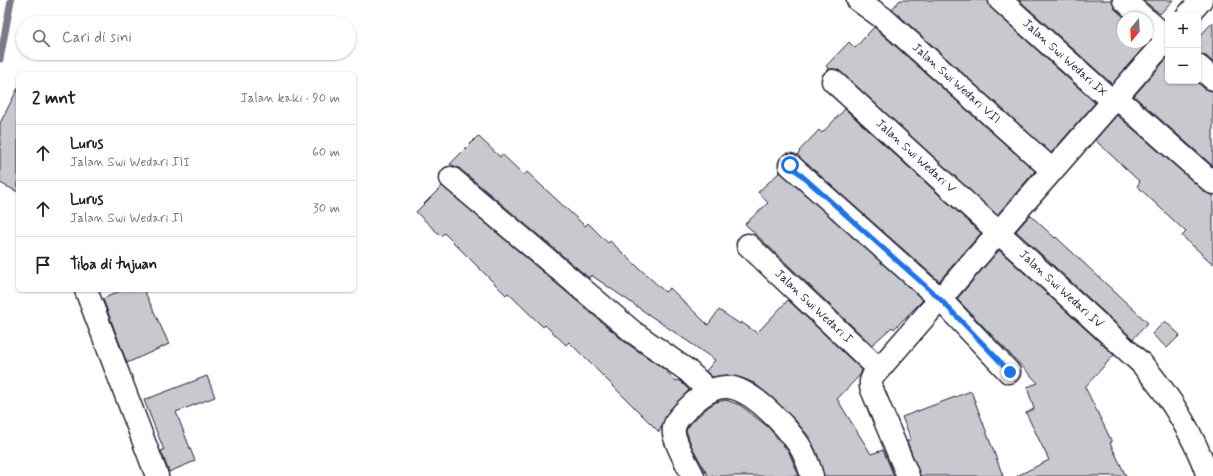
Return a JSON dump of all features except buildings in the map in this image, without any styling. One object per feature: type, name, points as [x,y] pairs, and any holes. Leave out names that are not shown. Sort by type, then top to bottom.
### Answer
[{"type":"street","name":"Jalan Swi Wedari VII","points":[[858,0],[883,18],[1052,170]]},
{"type":"street","name":"Jalan Swi Wedari IX","points":[[1000,0],[1213,183]]},
{"type":"street","points":[[1124,0],[1137,12]]},
{"type":"street","points":[[1191,12],[1201,0]]},
{"type":"street","points":[[1153,25],[1165,35]]},
{"type":"street","points":[[908,476],[871,387],[875,375],[1165,41]]},
{"type":"street","points":[[1201,69],[1213,79]]},
{"type":"street","name":"Jalan Swi Wedari V","points":[[833,81],[999,231]]},
{"type":"street","points":[[790,165],[940,299],[1010,372]]},
{"type":"street","points":[[451,178],[633,332],[688,371],[709,391]]},
{"type":"street","name":"Jalan Swi Wedari IV","points":[[999,231],[1141,363],[1159,382],[1182,415],[1208,476]]},
{"type":"street","name":"Jalan Swi Wedari I","points":[[748,245],[875,375]]},
{"type":"street","points":[[87,292],[157,476]]},
{"type":"street","points":[[693,476],[674,434],[674,425],[689,406],[709,391],[726,387],[736,388],[747,393],[792,435],[800,446],[812,476]]},
{"type":"waterway","points":[[0,59],[11,0]]},
{"type":"route","points":[[790,165],[940,299],[1010,372]]}]
